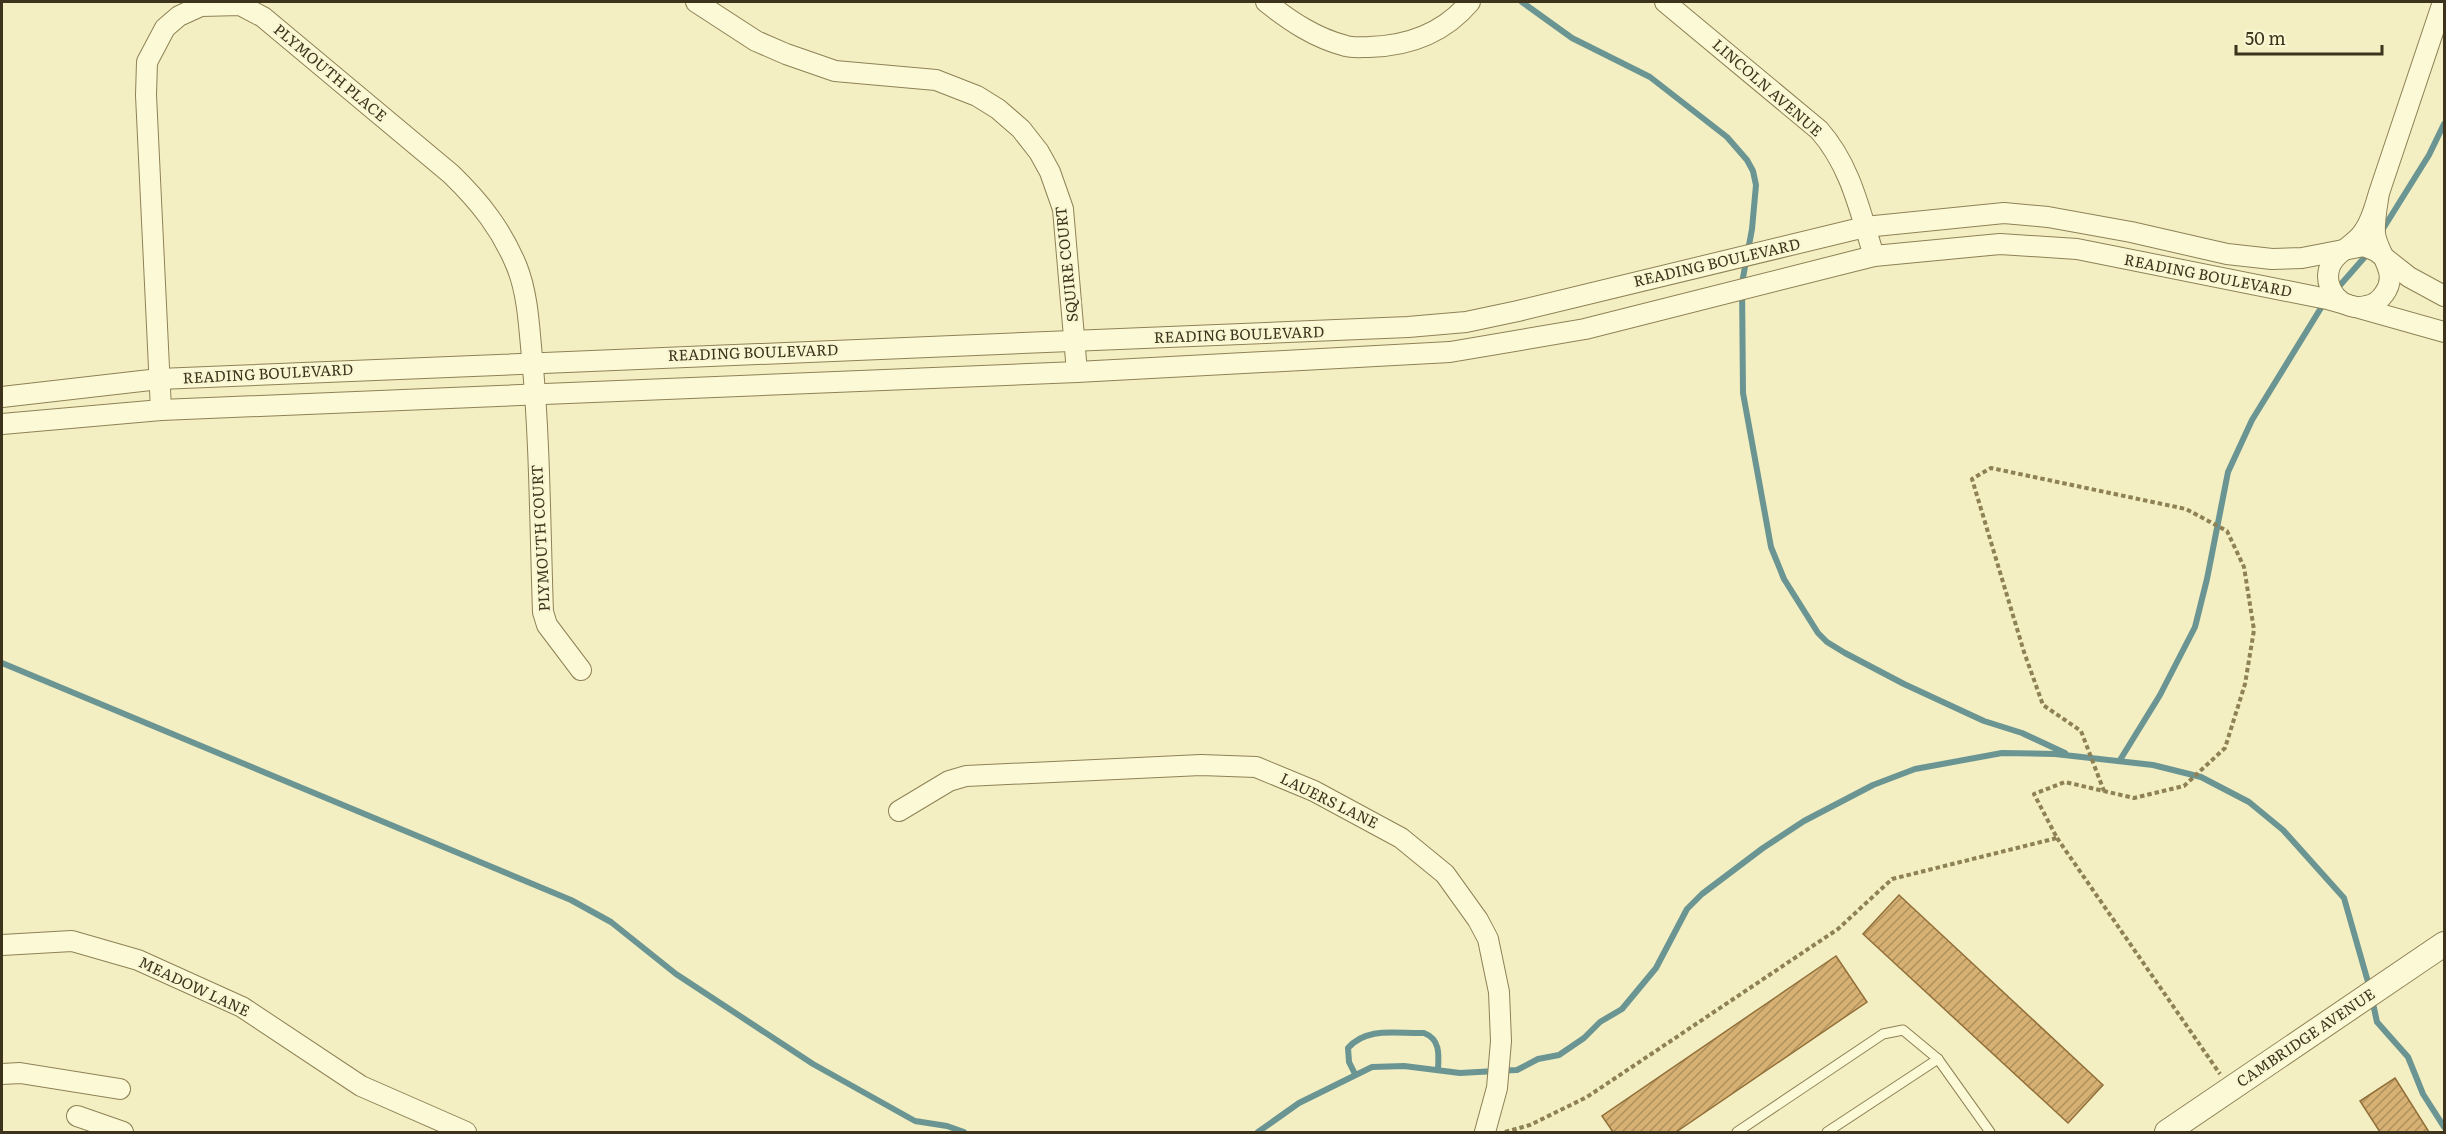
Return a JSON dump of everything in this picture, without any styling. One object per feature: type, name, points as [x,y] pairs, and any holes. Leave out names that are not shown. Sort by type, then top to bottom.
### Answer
[{"type":"street","name":"SQUIRE COURT","points":[[696,2],[749,37],[786,54],[835,71],[936,80],[977,96],[998,109],[1021,129],[1039,152],[1050,172],[1064,209],[1077,372]]},
{"type":"street","points":[[1266,2],[1290,21],[1310,32],[1348,47],[1388,46],[1417,40],[1445,25],[1470,2]]},
{"type":"street","name":"LINCOLN AVENUE","points":[[1665,2],[1819,130],[1833,146],[1850,180],[1874,256]]},
{"type":"street","points":[[2379,193],[2375,230],[2390,272],[2387,291],[2383,297],[2368,306],[2351,306],[2336,297],[2328,280],[2331,262],[2356,242],[2374,211],[2379,193],[2443,2]]},
{"type":"street","name":"PLYMOUTH PLACE","points":[[160,410],[147,62],[159,37],[179,16],[201,6],[211,5],[240,5],[263,17],[452,174],[475,198],[504,238],[518,269],[527,306],[536,395]]},
{"type":"street","name":"READING BOULEVARD","points":[[2,397],[159,379],[1075,340],[1348,331],[1466,322],[1865,227],[2004,213],[2048,217],[2131,232],[2227,254],[2272,259],[2302,258],[2347,247],[2364,246],[2383,256],[2409,277],[2445,296]]},
{"type":"street","name":"READING BOULEVARD","points":[[2,424],[160,410],[1077,372],[1450,352],[1585,329],[1874,256],[2000,244],[2077,249],[2351,306],[2445,332]]},
{"type":"street","name":"PLYMOUTH COURT","points":[[536,395],[543,612],[547,625],[581,670]]},
{"type":"street","name":"LAUERS LANE","points":[[899,811],[949,781],[966,776],[1202,765],[1245,766],[1256,767],[1305,786],[1401,838],[1445,874],[1478,920],[1488,939],[1499,992],[1501,1041],[1497,1088],[1485,1132]]},
{"type":"street","name":"MEADOW LANE","points":[[2,945],[72,941],[138,960],[242,1007],[361,1086],[466,1132]]},
{"type":"street","name":"CAMBRIDGE AVENUE","points":[[2167,1132],[2445,944]]},
{"type":"street","points":[[2,1074],[21,1073],[120,1089]]},
{"type":"street","points":[[77,1116],[123,1132]]},
{"type":"lane","points":[[1737,1132],[1883,1034],[1903,1030],[1938,1059],[1990,1132]]},
{"type":"lane","points":[[1827,1132],[1938,1059]]},
{"type":"path","points":[[2104,791],[2081,731],[2043,705],[2024,652],[1972,479],[1991,468],[2186,508],[2227,531],[2244,567],[2254,630],[2245,684],[2225,748],[2184,786],[2134,798],[2104,791],[2066,782],[2034,794],[2056,838],[2231,1089]]},
{"type":"path","points":[[1504,1132],[1530,1125],[1587,1097],[1838,929],[1892,879],[2056,838]]},
{"type":"path","points":[[1524,1132],[1530,1125]]},
{"type":"building","points":[[1899,895],[2103,1085],[2068,1123],[1863,934]]},
{"type":"building","points":[[1836,956],[1867,1002],[1676,1132],[1613,1132],[1602,1116]]},
{"type":"building","points":[[2395,1078],[2429,1132],[2380,1132],[2360,1101]]},
{"type":"waterway","points":[[1522,2],[1572,38],[1650,77],[1727,137],[1747,160],[1753,171],[1756,185],[1752,229],[1742,283],[1743,393],[1771,547],[1784,579],[1818,633],[1827,642],[1845,653],[1904,684],[1984,721],[2022,733],[2065,753]]},
{"type":"waterway","points":[[2381,232],[2429,155],[2444,124]]},
{"type":"waterway","points":[[2335,291],[2370,251]]},
{"type":"waterway","points":[[2120,760],[2160,695],[2195,627],[2228,472],[2252,420],[2324,303]]},
{"type":"waterway","points":[[2,663],[571,900],[611,922],[676,974],[813,1064],[915,1121],[947,1126],[964,1132]]},
{"type":"waterway","points":[[1258,1132],[1299,1103],[1372,1067],[1404,1066],[1460,1073],[1517,1070],[1538,1059],[1559,1055],[1584,1038],[1600,1022],[1622,1009],[1656,968],[1687,909],[1702,894],[1763,848],[1804,821],[1873,785],[1915,769],[2002,753],[2055,754],[2153,765],[2201,777],[2249,802],[2283,830],[2344,898],[2370,989]]},
{"type":"waterway","points":[[2372,999],[2377,1022],[2408,1057],[2423,1094],[2444,1127]]},
{"type":"waterway","points":[[1355,1074],[1349,1062],[1348,1048],[1364,1037],[1383,1033],[1424,1033],[1429,1036],[1436,1043],[1438,1069]]}]
